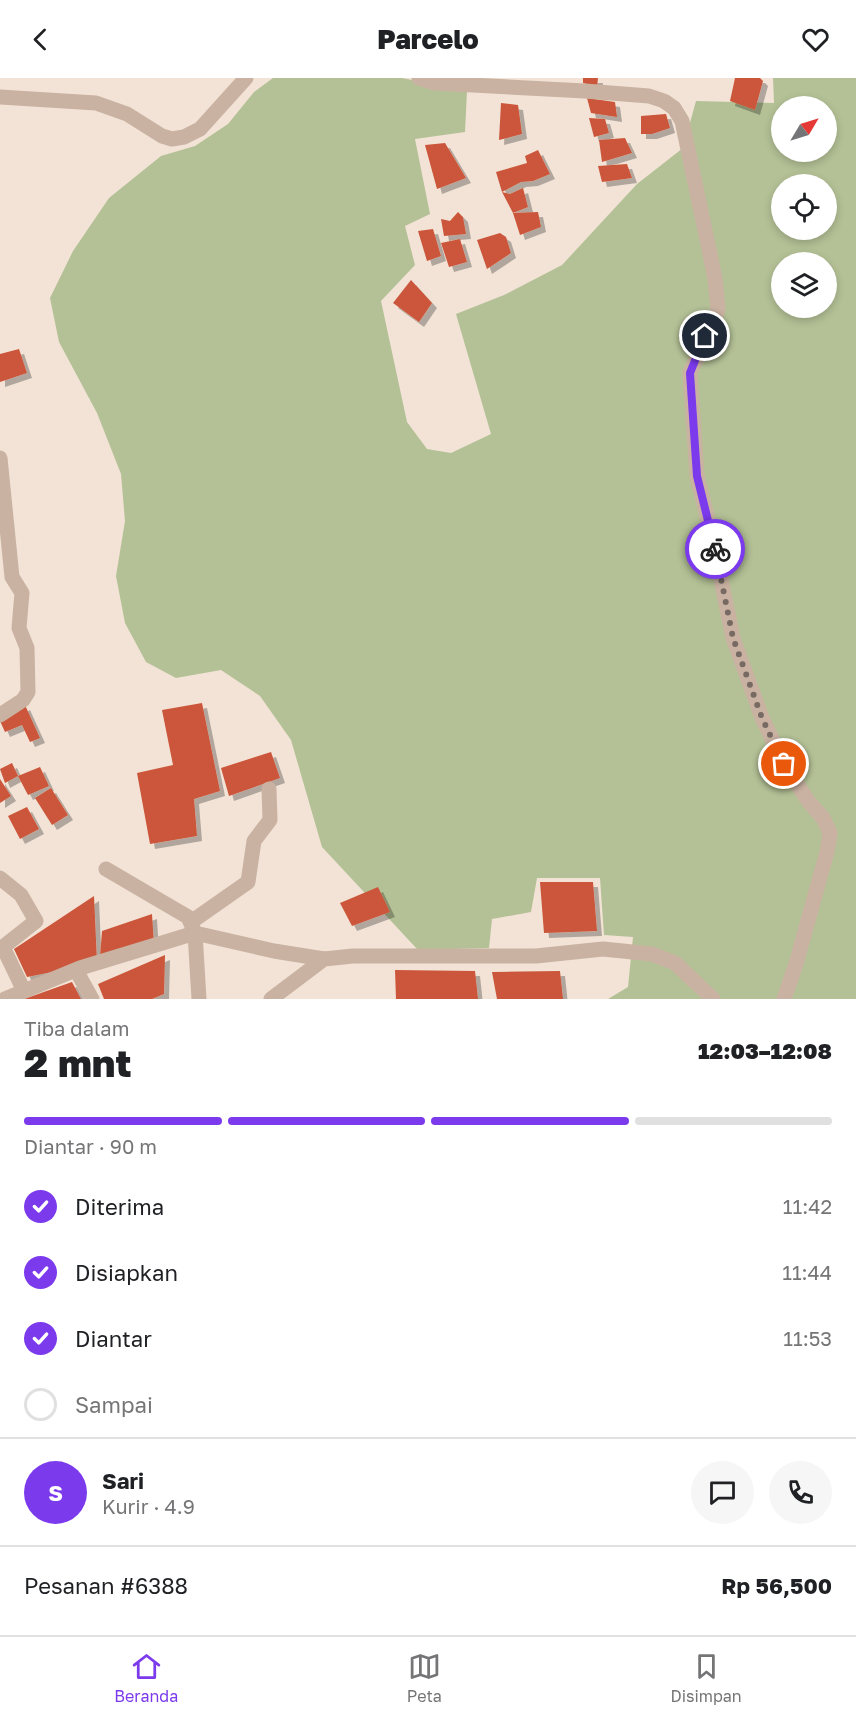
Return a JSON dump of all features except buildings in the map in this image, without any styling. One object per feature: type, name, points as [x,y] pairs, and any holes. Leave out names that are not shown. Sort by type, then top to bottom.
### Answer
[{"type":"street","points":[[0,97],[96,104],[127,114],[162,136],[172,139],[184,137],[201,129],[246,78]]},
{"type":"street","points":[[419,78],[435,83],[649,96],[664,101],[674,108],[682,121],[715,278],[718,310],[690,373],[697,476],[733,638],[762,718],[784,764],[809,802],[823,818],[830,833],[827,852],[796,964],[784,999]]},
{"type":"street","points":[[0,458],[2,515],[12,577],[22,593],[19,628],[27,648],[28,692],[23,700],[0,715]]},
{"type":"street","points":[[5,999],[76,970],[193,928],[248,882],[254,841],[270,820],[270,789]]},
{"type":"street","points":[[106,869],[184,915],[193,928],[199,999]]},
{"type":"street","points":[[0,878],[21,895],[36,921],[3,947],[24,991]]},
{"type":"street","points":[[193,928],[273,951],[324,959],[352,956],[536,956],[603,949],[652,954],[675,963],[713,999]]},
{"type":"street","points":[[271,999],[324,959]]},
{"type":"street","points":[[76,970],[93,999]]},
{"type":"green space","points":[[273,78],[402,78],[467,91],[465,132],[415,139],[430,214],[405,226],[415,265],[381,301],[407,422],[427,449],[451,453],[491,434],[456,314],[504,295],[562,265],[637,184],[683,148],[696,101],[771,103],[771,162],[837,162],[837,96],[774,96],[773,78],[856,78],[856,999],[608,999],[628,987],[633,937],[604,935],[600,878],[537,878],[531,912],[492,919],[489,948],[418,950],[322,847],[291,740],[260,696],[221,670],[176,678],[146,662],[125,623],[116,576],[125,521],[121,474],[97,413],[59,342],[50,298],[73,251],[109,198],[161,156],[195,146],[228,124],[254,92]]},
{"type":"way so far","points":[[715,549],[733,638],[762,718],[784,764]]},
{"type":"route","points":[[705,336],[690,373],[697,476],[715,549]]}]
